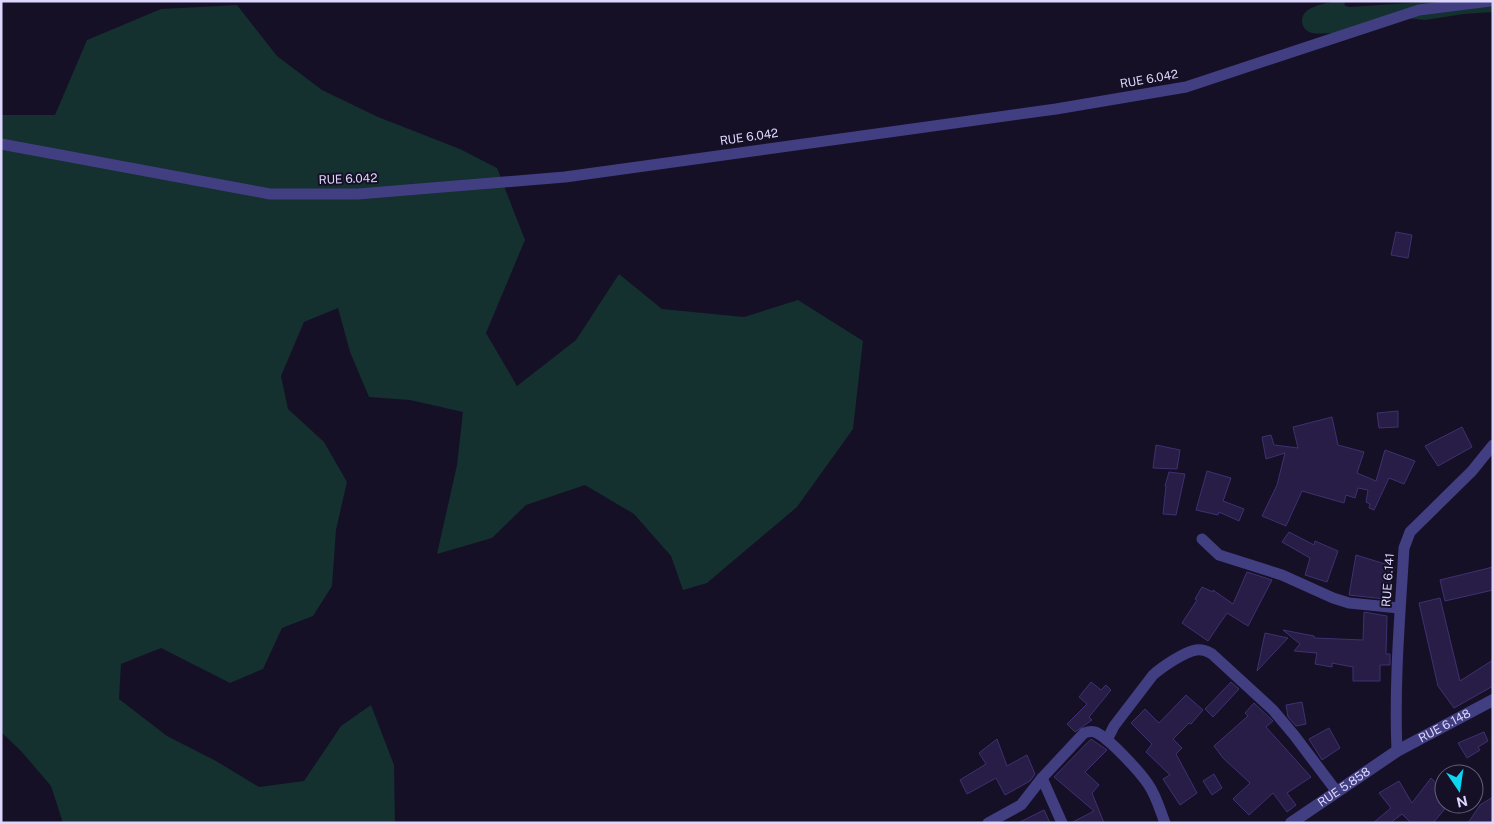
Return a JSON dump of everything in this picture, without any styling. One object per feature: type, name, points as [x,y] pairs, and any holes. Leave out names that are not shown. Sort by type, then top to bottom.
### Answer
[{"type":"street","name":"RUE 6.042","points":[[1,144],[270,194],[358,194],[565,177],[1056,109],[1186,87],[1419,10],[1490,1]]},
{"type":"street","name":"RUE 6.141","points":[[1397,751],[1396,686],[1399,608],[1404,548],[1410,532],[1472,470],[1493,445]]},
{"type":"street","points":[[1202,539],[1219,554],[1282,575],[1333,598],[1350,603],[1399,608]]},
{"type":"street","points":[[1107,740],[1114,726],[1153,675],[1191,652],[1200,650],[1212,654],[1273,710],[1337,792]]},
{"type":"street","name":"RUE 6.148","points":[[1397,751],[1493,700]]},
{"type":"street","points":[[988,823],[1021,806],[1042,778],[1084,733],[1096,732],[1107,740],[1149,784],[1165,823]]},
{"type":"street","name":"RUE 5.858","points":[[1291,823],[1397,751]]},
{"type":"street","points":[[1042,778],[1062,823]]},
{"type":"green space","points":[[1336,1],[1346,1],[1344,5],[1349,7],[1439,1],[1493,1],[1493,12],[1425,20],[1406,18],[1339,36],[1312,33],[1305,29],[1302,22],[1305,12],[1314,7]]},
{"type":"green space","points":[[237,5],[277,56],[322,90],[378,117],[460,149],[497,168],[525,240],[486,333],[517,386],[576,340],[619,274],[662,309],[744,317],[798,300],[863,341],[853,429],[797,507],[707,583],[683,590],[671,556],[634,514],[585,485],[526,505],[492,538],[437,554],[457,465],[463,412],[410,400],[369,397],[350,352],[338,308],[304,322],[281,376],[288,409],[324,442],[347,482],[336,530],[332,586],[313,616],[282,628],[263,669],[230,683],[161,648],[121,664],[119,699],[167,736],[216,761],[259,787],[304,781],[341,726],[371,705],[394,765],[395,823],[63,823],[51,786],[21,751],[1,732],[1,115],[55,115],[87,40],[161,9]]},
{"type":"building","points":[[1396,232],[1412,235],[1408,258],[1391,255]]},
{"type":"building","points":[[1398,411],[1398,427],[1379,428],[1377,413]]},
{"type":"building","points":[[1332,417],[1338,445],[1364,452],[1357,473],[1376,481],[1385,450],[1415,461],[1404,484],[1389,478],[1374,510],[1369,508],[1370,504],[1366,502],[1368,490],[1358,488],[1355,498],[1346,495],[1344,503],[1302,491],[1286,526],[1262,516],[1277,485],[1285,453],[1266,459],[1262,437],[1271,435],[1274,445],[1298,448],[1293,427]]},
{"type":"building","points":[[1462,427],[1472,447],[1438,466],[1425,446]]},
{"type":"building","points":[[1156,445],[1180,450],[1177,469],[1153,468]]},
{"type":"building","points":[[1207,471],[1231,478],[1223,501],[1244,509],[1239,521],[1219,512],[1218,515],[1196,510]]},
{"type":"building","points":[[1169,472],[1185,474],[1176,515],[1163,514],[1165,486]]},
{"type":"building","points":[[1289,532],[1314,545],[1315,541],[1338,551],[1327,582],[1305,575],[1310,558],[1282,542]]},
{"type":"building","points":[[1356,555],[1395,567],[1385,599],[1349,595]]},
{"type":"building","points":[[1493,567],[1493,590],[1445,601],[1440,580]]},
{"type":"building","points":[[1247,572],[1272,580],[1248,626],[1227,613],[1208,641],[1182,623],[1197,600],[1195,599],[1202,587],[1213,592],[1213,590],[1233,604]]},
{"type":"building","points":[[1440,598],[1460,681],[1493,660],[1493,686],[1454,708],[1438,686],[1419,603]]},
{"type":"building","points":[[1364,612],[1387,616],[1386,654],[1390,654],[1390,665],[1380,665],[1380,681],[1353,681],[1353,667],[1332,663],[1332,667],[1315,664],[1317,653],[1294,651],[1300,644],[1283,630],[1314,636],[1314,638],[1363,640]]},
{"type":"building","points":[[1265,633],[1288,638],[1257,671]]},
{"type":"building","points":[[1091,682],[1101,690],[1106,685],[1111,690],[1089,717],[1092,720],[1075,732],[1067,724],[1087,704],[1079,697]]},
{"type":"building","points":[[1231,682],[1239,689],[1213,717],[1205,709]]},
{"type":"building","points":[[1186,695],[1203,710],[1191,724],[1189,723],[1173,739],[1182,748],[1176,754],[1197,793],[1180,805],[1163,779],[1170,775],[1146,752],[1152,744],[1131,723],[1145,709],[1159,723]]},
{"type":"building","points":[[1302,702],[1306,724],[1296,726],[1288,717],[1286,705]]},
{"type":"building","points":[[1254,703],[1273,721],[1266,727],[1311,777],[1287,793],[1296,805],[1287,812],[1273,793],[1249,815],[1233,799],[1250,783],[1223,758],[1214,746],[1248,716],[1245,713]]},
{"type":"building","points":[[1329,728],[1340,748],[1322,760],[1309,739]]},
{"type":"building","points":[[1484,732],[1488,741],[1478,747],[1480,750],[1467,758],[1458,743]]},
{"type":"building","points":[[997,739],[1007,766],[1027,755],[1035,774],[1030,781],[1005,795],[996,778],[967,794],[960,780],[986,764],[979,753]]},
{"type":"building","points":[[1091,739],[1107,750],[1085,772],[1099,785],[1092,793],[1104,823],[1071,823],[1094,811],[1054,777]]},
{"type":"building","points":[[1214,774],[1222,788],[1212,795],[1203,781]]},
{"type":"building","points":[[1431,778],[1434,781],[1434,814],[1441,814],[1433,823],[1411,823],[1402,814],[1390,823],[1373,823],[1391,808],[1379,793],[1399,781],[1412,803]]},
{"type":"building","points":[[1493,797],[1493,823],[1468,823],[1474,814],[1484,814],[1484,803]]},
{"type":"building","points":[[1044,810],[1050,823],[1018,823]]}]
